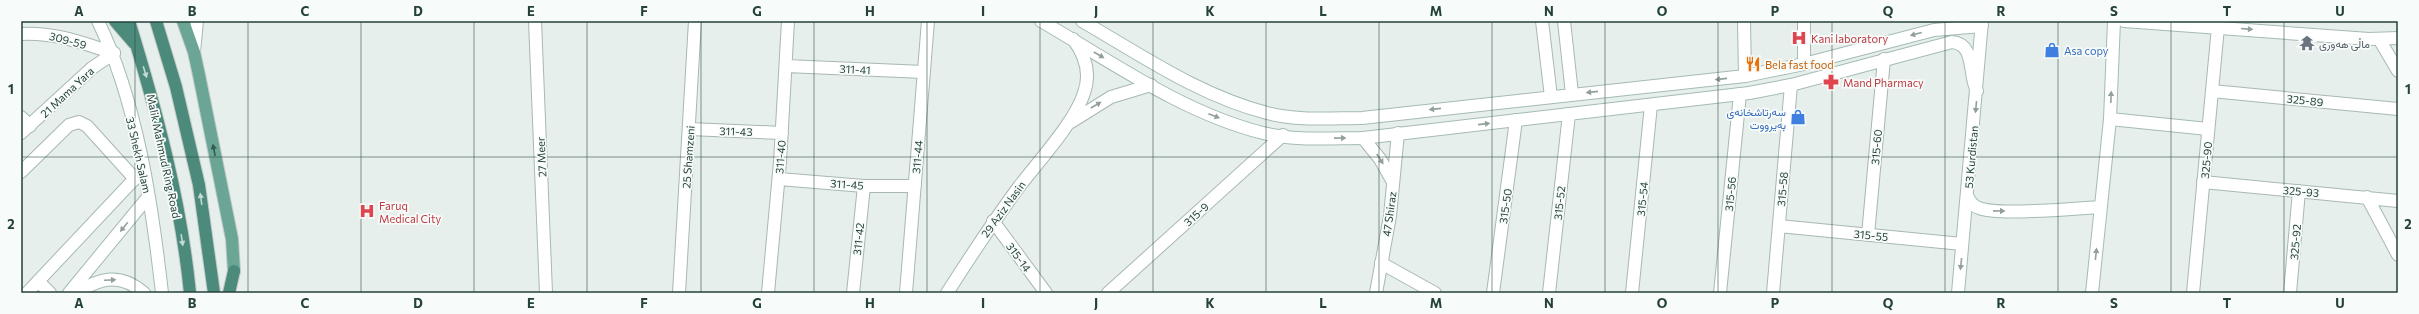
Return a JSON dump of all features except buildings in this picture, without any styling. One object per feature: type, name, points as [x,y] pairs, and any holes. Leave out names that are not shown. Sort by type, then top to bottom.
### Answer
[{"type":"highway","points":[[115,21],[136,45]]},
{"type":"highway","name":"Malik Mahmud Ring Road","points":[[129,21],[173,188],[190,293]]},
{"type":"highway","points":[[156,21],[176,87],[199,186],[214,293]]},
{"type":"highway","points":[[229,293],[234,271]]},
{"type":"main road","points":[[183,21],[194,52],[232,239],[234,271]]},
{"type":"street","name":"33 Shekh Salam","points":[[98,21],[114,53],[139,174],[148,197],[162,293]]},
{"type":"street","points":[[194,52],[197,21]]},
{"type":"street","name":"27 Meer","points":[[535,21],[546,293]]},
{"type":"street","name":"25 Shamzeni","points":[[679,293],[690,129],[695,21]]},
{"type":"street","name":"311-40","points":[[768,293],[779,179],[788,21]]},
{"type":"street","name":"311-44","points":[[906,293],[928,21]]},
{"type":"street","points":[[1041,21],[1150,85],[1204,112],[1264,133],[1303,138],[1363,138],[1740,94],[1791,85],[1952,42],[1960,44],[1966,49],[1972,78],[1977,91]]},
{"type":"street","points":[[1082,21],[1206,91],[1268,113],[1304,118],[1362,118],[1460,106],[1744,76],[1804,64],[1934,30],[1982,24]]},
{"type":"street","points":[[1542,21],[1551,97]]},
{"type":"street","points":[[1564,21],[1572,94]]},
{"type":"street","points":[[1744,21],[1744,76]]},
{"type":"street","points":[[1804,21],[1804,64]]},
{"type":"street","points":[[2092,293],[2110,119],[2114,21]]},
{"type":"street","points":[[2124,21],[2379,39],[2398,38]]},
{"type":"street","name":"53 Kurdistan","points":[[1958,293],[1982,24]]},
{"type":"street","name":"325-90","points":[[2193,293],[2218,27]]},
{"type":"street","points":[[1934,30],[1938,37],[1935,46]]},
{"type":"street","name":"309-59","points":[[21,34],[40,32],[61,36],[114,53]]},
{"type":"street","name":"29 Aziz Nasin","points":[[946,293],[993,221],[1064,128],[1081,101],[1086,84],[1083,57],[1073,39]]},
{"type":"street","points":[[2379,39],[2398,71]]},
{"type":"street","name":"21 Mama Yara","points":[[25,129],[87,72],[114,53]]},
{"type":"street","name":"315-60","points":[[1868,235],[1884,59]]},
{"type":"street","name":"311-41","points":[[786,66],[924,72]]},
{"type":"street","name":"29 Aziz Nasin","points":[[1064,128],[1086,111],[1111,97],[1150,85]]},
{"type":"street","name":"315-58","points":[[1773,293],[1791,85]]},
{"type":"street","name":"325-89","points":[[2212,91],[2398,109]]},
{"type":"street","name":"315-56","points":[[1720,293],[1740,94]]},
{"type":"street","name":"315-54","points":[[1632,293],[1651,104]]},
{"type":"street","points":[[1460,106],[1462,126]]},
{"type":"street","name":"315-52","points":[[1549,293],[1569,114]]},
{"type":"street","points":[[21,117],[25,129]]},
{"type":"street","points":[[2110,119],[2208,129]]},
{"type":"street","name":"315-50","points":[[1493,293],[1516,120]]},
{"type":"street","points":[[21,172],[69,125],[79,122],[87,126],[139,174],[27,293]]},
{"type":"street","name":"311-43","points":[[690,129],[782,133]]},
{"type":"street","name":"47 Shiraz","points":[[1376,293],[1390,216],[1398,134]]},
{"type":"street","name":"315-9","points":[[1108,293],[1284,135]]},
{"type":"street","points":[[1363,138],[1380,159],[1393,184]]},
{"type":"street","name":"311-45","points":[[779,179],[864,186],[915,186]]},
{"type":"street","name":"325-93","points":[[2203,182],[2398,201]]},
{"type":"street","name":"311-42","points":[[852,293],[864,186]]},
{"type":"street","name":"325-92","points":[[2290,293],[2299,191]]},
{"type":"street","points":[[1967,195],[1969,200],[1978,208],[1998,211],[2101,207]]},
{"type":"street","points":[[69,293],[148,197]]},
{"type":"street","points":[[2367,197],[2398,255]]},
{"type":"street","name":"315-14","points":[[993,221],[1046,293]]},
{"type":"street","name":"315-55","points":[[1779,226],[1962,244]]},
{"type":"street","points":[[1381,263],[1435,293]]},
{"type":"street","points":[[234,271],[235,293]]},
{"type":"street","points":[[76,293],[93,282],[107,279],[126,282],[144,293]]},
{"type":"street","points":[[38,281],[50,293]]},
{"type":"place","name":"Kani laboratory","points":[[1799,38]]},
{"type":"place","name":"ماڵی هەوری","points":[[2307,43]]},
{"type":"place","name":"Asa copy","points":[[2052,50]]},
{"type":"place","name":"Bela fast food","points":[[1753,64]]},
{"type":"place","name":"Mand Pharmacy","points":[[1831,82]]},
{"type":"place","name":"سەرتاشخانەی بەیرووت","points":[[1798,117]]},
{"type":"place","name":"Faruq Medical City","points":[[367,211]]}]
